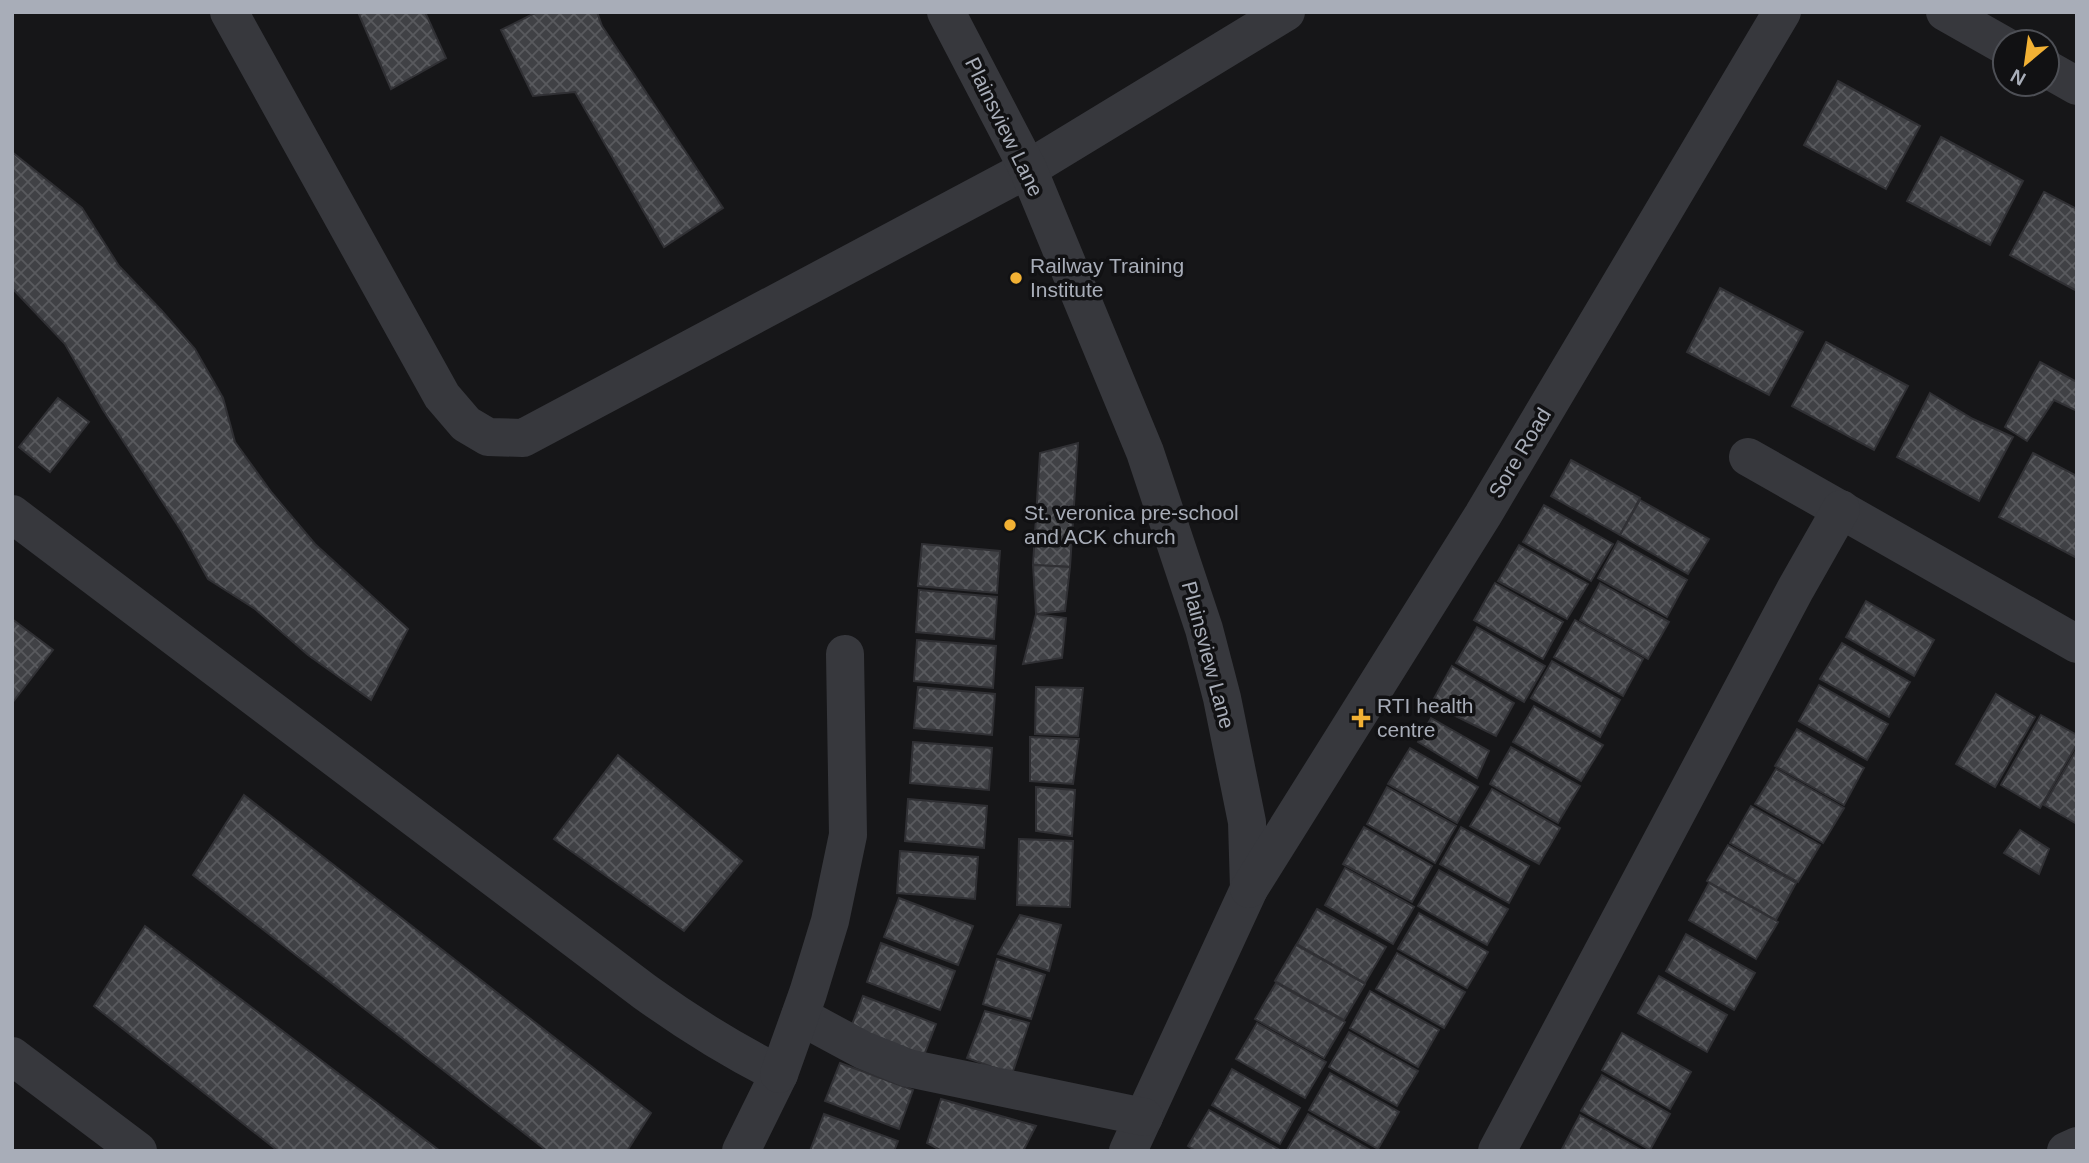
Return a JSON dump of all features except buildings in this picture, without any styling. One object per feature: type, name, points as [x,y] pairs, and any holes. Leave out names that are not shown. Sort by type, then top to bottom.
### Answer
[{"type":"street","points":[[229,12],[442,397],[466,424],[488,437],[523,438],[1028,169],[1286,12]]},
{"type":"street","name":"Plainsview Lane","points":[[946,12],[1028,169],[1145,452],[1204,629],[1222,698],[1247,822],[1249,888],[1128,1151]]},
{"type":"street","name":"Sore Road","points":[[1249,888],[1483,515],[1782,12]]},
{"type":"street","points":[[1945,12],[1991,38]]},
{"type":"street","points":[[2061,77],[2077,86]]},
{"type":"street","points":[[1748,457],[2077,644]]},
{"type":"street","points":[[1497,1151],[1795,590],[1841,509]]},
{"type":"street","points":[[12,514],[645,992],[719,1042],[779,1074]]},
{"type":"street","points":[[741,1151],[779,1074],[800,1016],[830,921],[848,835],[845,654]]},
{"type":"street","points":[[800,1016],[863,1050],[908,1068],[1144,1117]]},
{"type":"street","points":[[12,1056],[138,1151]]},
{"type":"street","points":[[2066,1151],[2077,1146]]},
{"type":"place","name":"Railway Training Institute","points":[[1016,278]]},
{"type":"place","name":"St. veronica pre-school and ACK church","points":[[1010,525]]},
{"type":"place","name":"RTI health centre","points":[[1361,718]]}]
